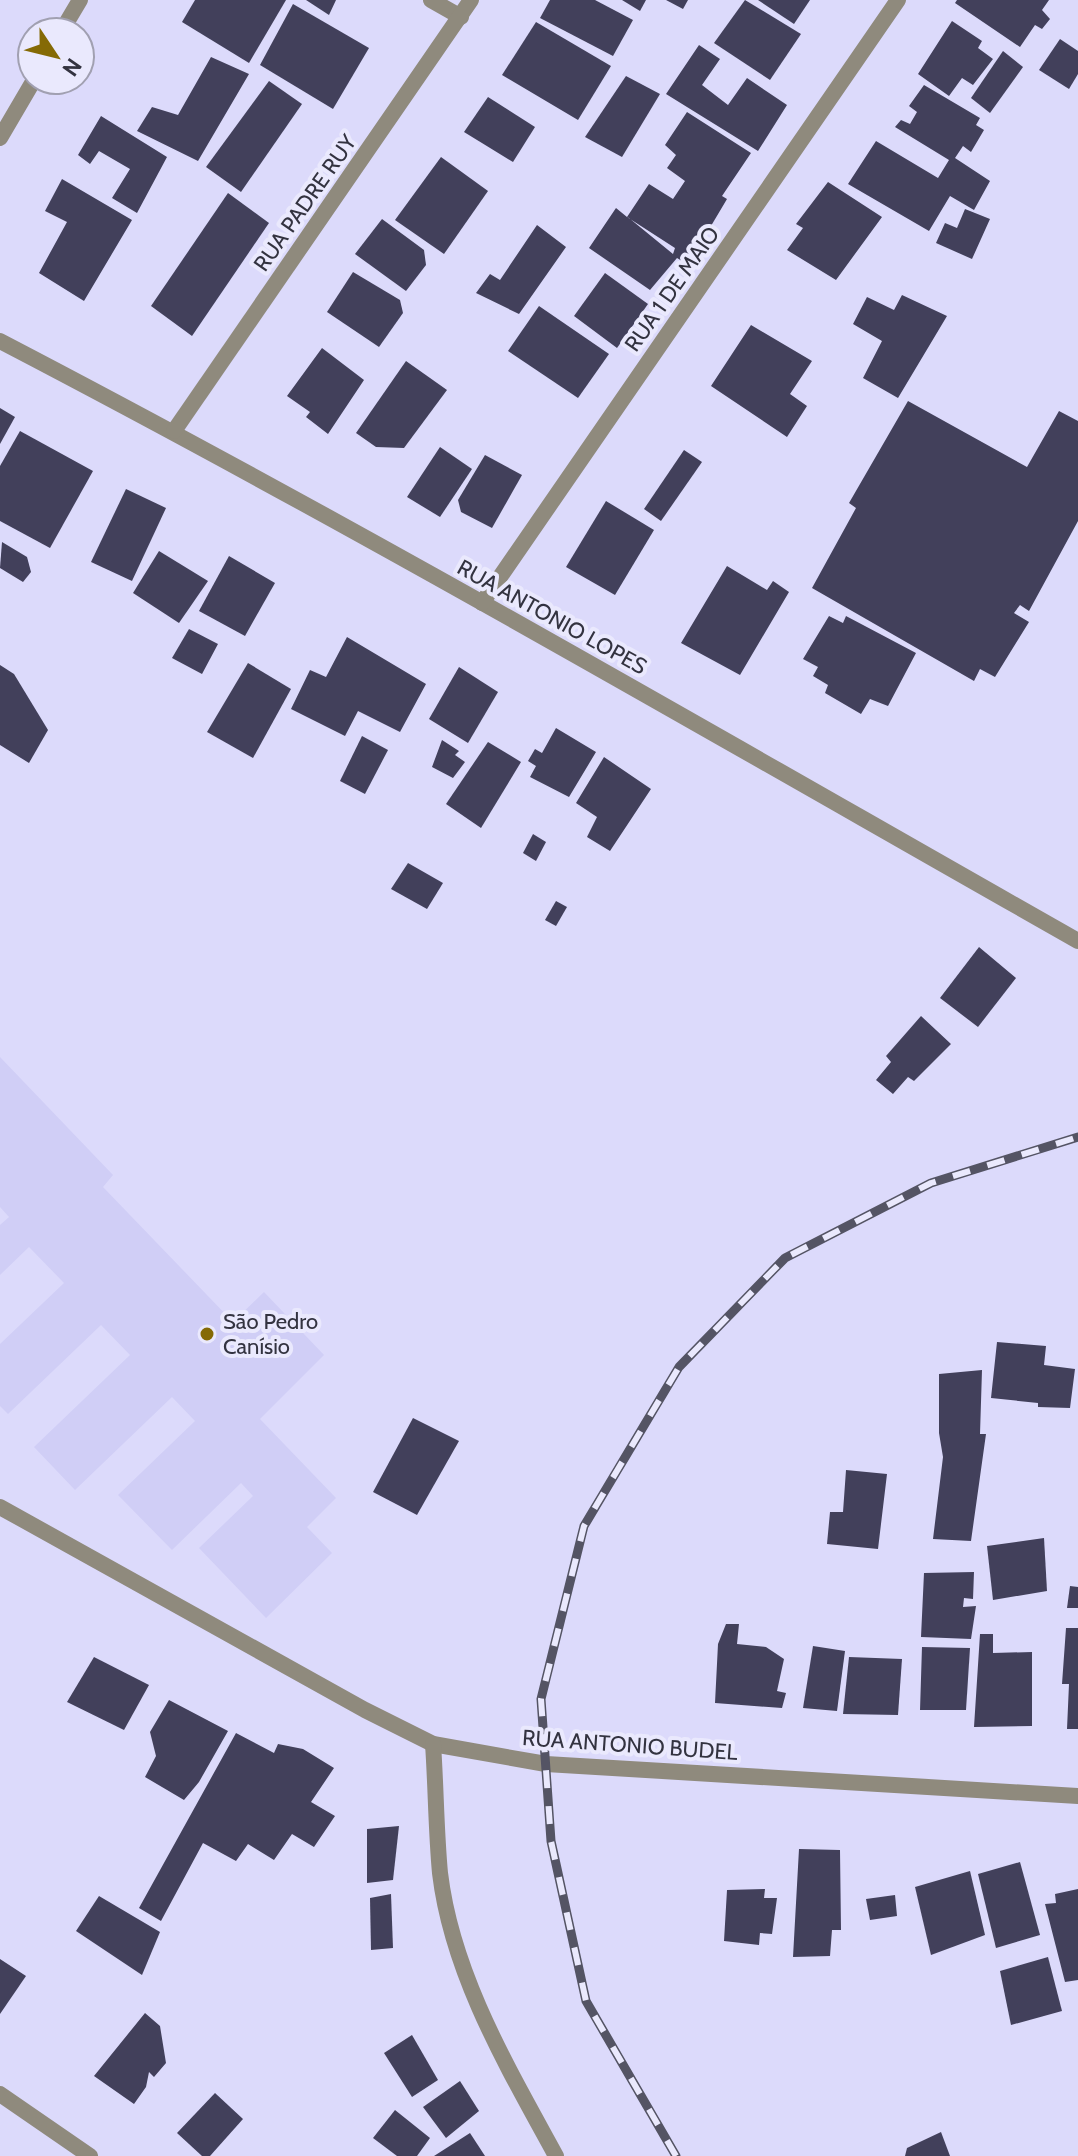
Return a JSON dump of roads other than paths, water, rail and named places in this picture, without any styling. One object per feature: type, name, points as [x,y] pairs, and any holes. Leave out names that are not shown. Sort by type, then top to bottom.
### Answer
[{"type":"street","points":[[431,0],[461,17]]},
{"type":"street","name":"RUA PADRE RUY","points":[[174,431],[471,0]]},
{"type":"street","name":"RUA 1 DE MAIO","points":[[482,603],[898,0]]},
{"type":"street","points":[[0,138],[25,96]]},
{"type":"street","name":"RUA ANTONIO LOPES","points":[[0,341],[174,431],[1078,941]]},
{"type":"street","name":"RUA ANTONIO BUDEL","points":[[0,1507],[365,1710],[433,1744],[546,1764],[1078,1796]]},
{"type":"street","points":[[433,1744],[440,1875],[462,1966],[509,2071],[556,2156]]},
{"type":"street","points":[[0,2094],[90,2156]]},
{"type":"railway","points":[[676,2156],[586,2001],[551,1841],[541,1699],[584,1526],[679,1367],[785,1258],[931,1183],[1078,1137]]},
{"type":"place","name":"São Pedro Canísio","points":[[207,1334]]}]
